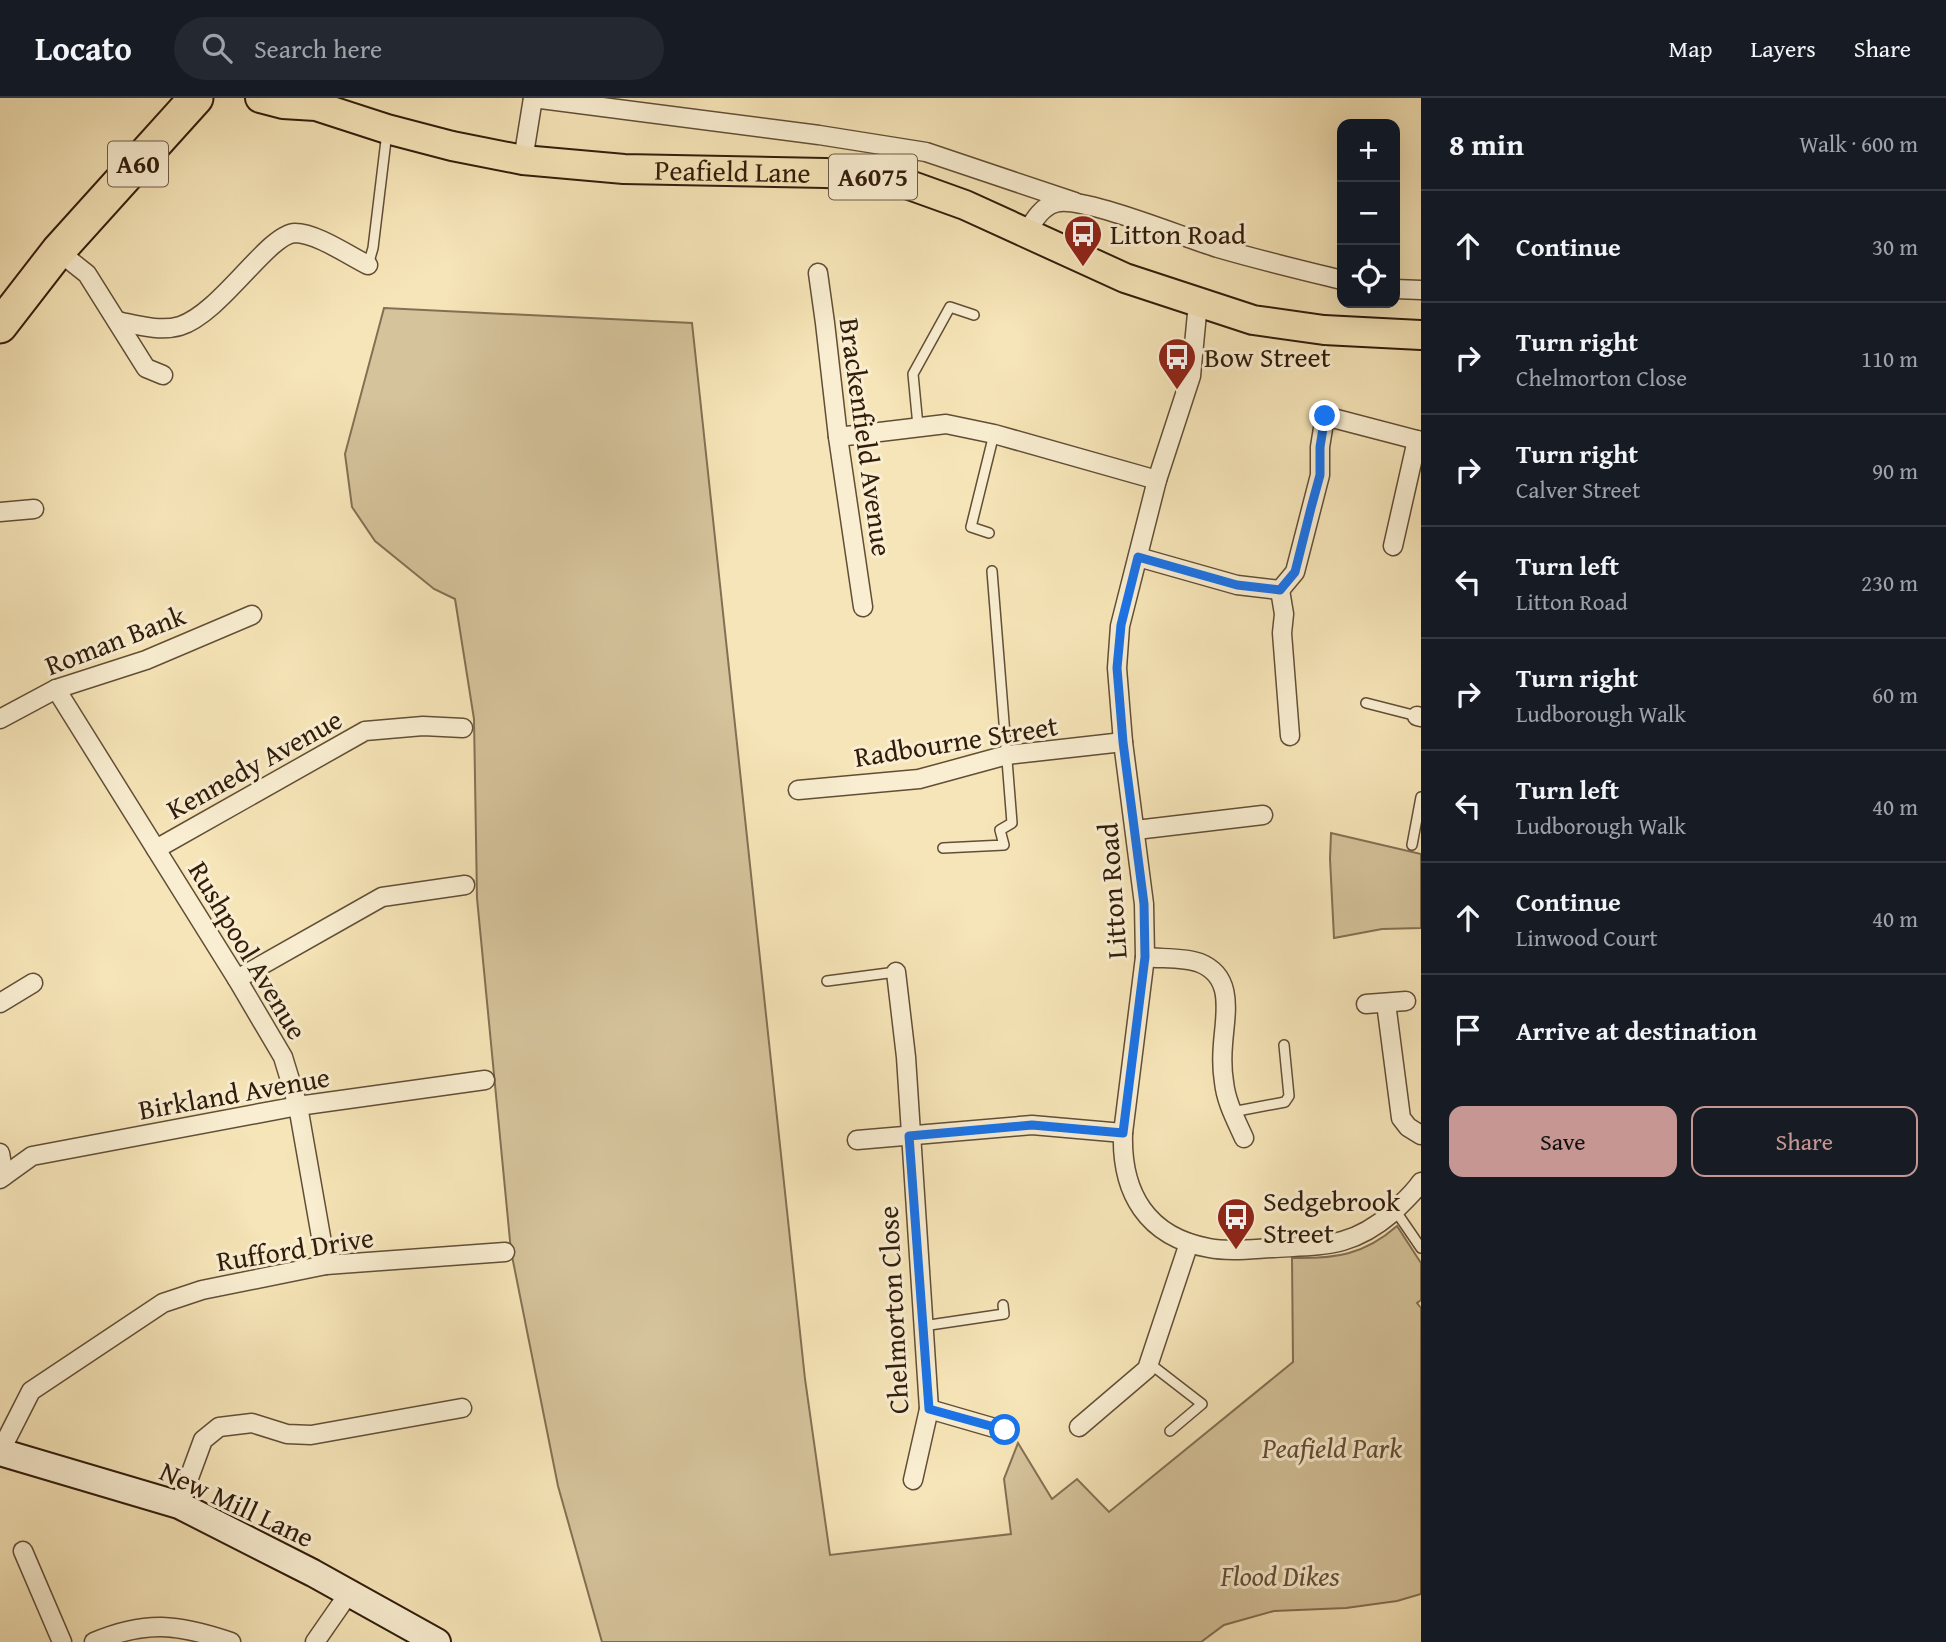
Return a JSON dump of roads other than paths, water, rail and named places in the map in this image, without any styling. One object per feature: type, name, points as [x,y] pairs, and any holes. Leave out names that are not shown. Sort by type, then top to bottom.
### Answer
[{"type":"highway","name":"A60","points":[[0,326],[58,251],[196,98]]},
{"type":"main road","name":"Peafield Lane","points":[[260,98],[283,104],[312,102],[387,129],[452,146],[523,160],[624,169],[865,175],[901,181],[930,191],[1125,278],[1253,320],[1324,330],[1421,335]]},
{"type":"street","points":[[523,160],[532,98],[818,135],[926,152],[1218,248],[1337,279]]},
{"type":"street","points":[[1026,233],[1045,209],[1055,203],[1075,202]]},
{"type":"street","points":[[117,321],[165,328],[180,326],[198,318],[230,291],[272,244],[285,234],[311,236],[368,265]]},
{"type":"street","points":[[58,251],[87,274],[146,368],[163,375]]},
{"type":"street","name":"Brackenfield Avenue","points":[[817,274],[863,607]]},
{"type":"street","points":[[1400,289],[1421,290]]},
{"type":"street","name":"Litton Road","points":[[1198,303],[1191,376],[1157,480],[1121,625],[1117,668],[1123,742],[1144,904],[1145,957],[1123,1133],[1122,1156],[1127,1181],[1136,1202],[1168,1235],[1211,1249],[1328,1245],[1349,1241],[1374,1228],[1414,1192],[1421,1182]]},
{"type":"street","points":[[1290,736],[1282,633],[1284,614],[1280,590],[1295,572],[1320,475],[1320,447],[1325,416],[1419,441],[1392,546]]},
{"type":"street","points":[[838,437],[946,424],[1157,480]]},
{"type":"street","points":[[0,512],[34,509]]},
{"type":"street","points":[[1138,557],[1237,585],[1280,590]]},
{"type":"street","name":"Roman Bank","points":[[0,719],[56,689],[146,660],[252,615]]},
{"type":"street","name":"Rushpool Avenue","points":[[56,689],[284,1058],[298,1106],[326,1265]]},
{"type":"street","name":"Kennedy Avenue","points":[[156,849],[365,731],[423,726],[463,727]]},
{"type":"street","name":"Radbourne Street","points":[[798,790],[919,779],[1007,755],[1123,742]]},
{"type":"street","points":[[1136,830],[1263,815]]},
{"type":"street","points":[[237,979],[382,897],[465,885]]},
{"type":"street","points":[[1145,957],[1199,963],[1223,982],[1227,1002],[1223,1049],[1224,1084],[1231,1112],[1244,1138]]},
{"type":"street","name":"Chelmorton Close","points":[[896,972],[906,1057],[909,1136],[929,1409],[913,1480]]},
{"type":"street","points":[[0,1003],[33,983]]},
{"type":"street","points":[[1366,1004],[1406,1001]]},
{"type":"street","points":[[1386,1003],[1401,1118],[1408,1128],[1421,1135]]},
{"type":"street","name":"Birkland Avenue","points":[[2,1177],[32,1156],[298,1106],[485,1080]]},
{"type":"street","points":[[857,1140],[1032,1125],[1123,1133]]},
{"type":"street","points":[[0,1153],[2,1177]]},
{"type":"street","points":[[1079,1427],[1147,1369],[1189,1243]]},
{"type":"street","name":"Rufford Drive","points":[[0,1452],[31,1391],[163,1303],[202,1290],[326,1265],[505,1252]]},
{"type":"street","points":[[179,1505],[203,1440],[219,1427],[252,1423],[287,1434],[311,1435],[462,1408]]},
{"type":"street","points":[[929,1409],[1005,1430]]},
{"type":"street","name":"New Mill Lane","points":[[0,1452],[179,1505],[437,1642]]},
{"type":"street","points":[[23,1551],[62,1642]]},
{"type":"street","points":[[315,1642],[349,1593]]},
{"type":"street","points":[[94,1642],[122,1630],[148,1627],[181,1628],[231,1642]]},
{"type":"lane","points":[[368,265],[373,248],[387,129]]},
{"type":"lane","points":[[918,426],[913,374],[950,307],[974,315]]},
{"type":"lane","points":[[989,533],[971,527],[994,435]]},
{"type":"lane","points":[[943,848],[1003,845],[1000,830],[1012,823],[992,571]]},
{"type":"lane","points":[[1366,703],[1419,716]]},
{"type":"lane","points":[[1412,845],[1421,797]]},
{"type":"lane","points":[[827,981],[896,972]]},
{"type":"lane","points":[[1231,1112],[1285,1102],[1289,1096],[1284,1045]]},
{"type":"lane","points":[[1395,1210],[1421,1248]]},
{"type":"lane","points":[[923,1326],[1004,1314],[1003,1305]]},
{"type":"lane","points":[[1149,1363],[1202,1404],[1170,1431]]},
{"type":"place","name":"Litton Road","points":[[1083,268]]},
{"type":"place","name":"Bow Street","points":[[1177,391]]},
{"type":"place","name":"Sedgebrook Street","points":[[1236,1251]]},
{"type":"park label","name":"Peafield Park","points":[[1332,1448]]},
{"type":"park label","name":"Flood Dikes","points":[[1280,1576]]}]
